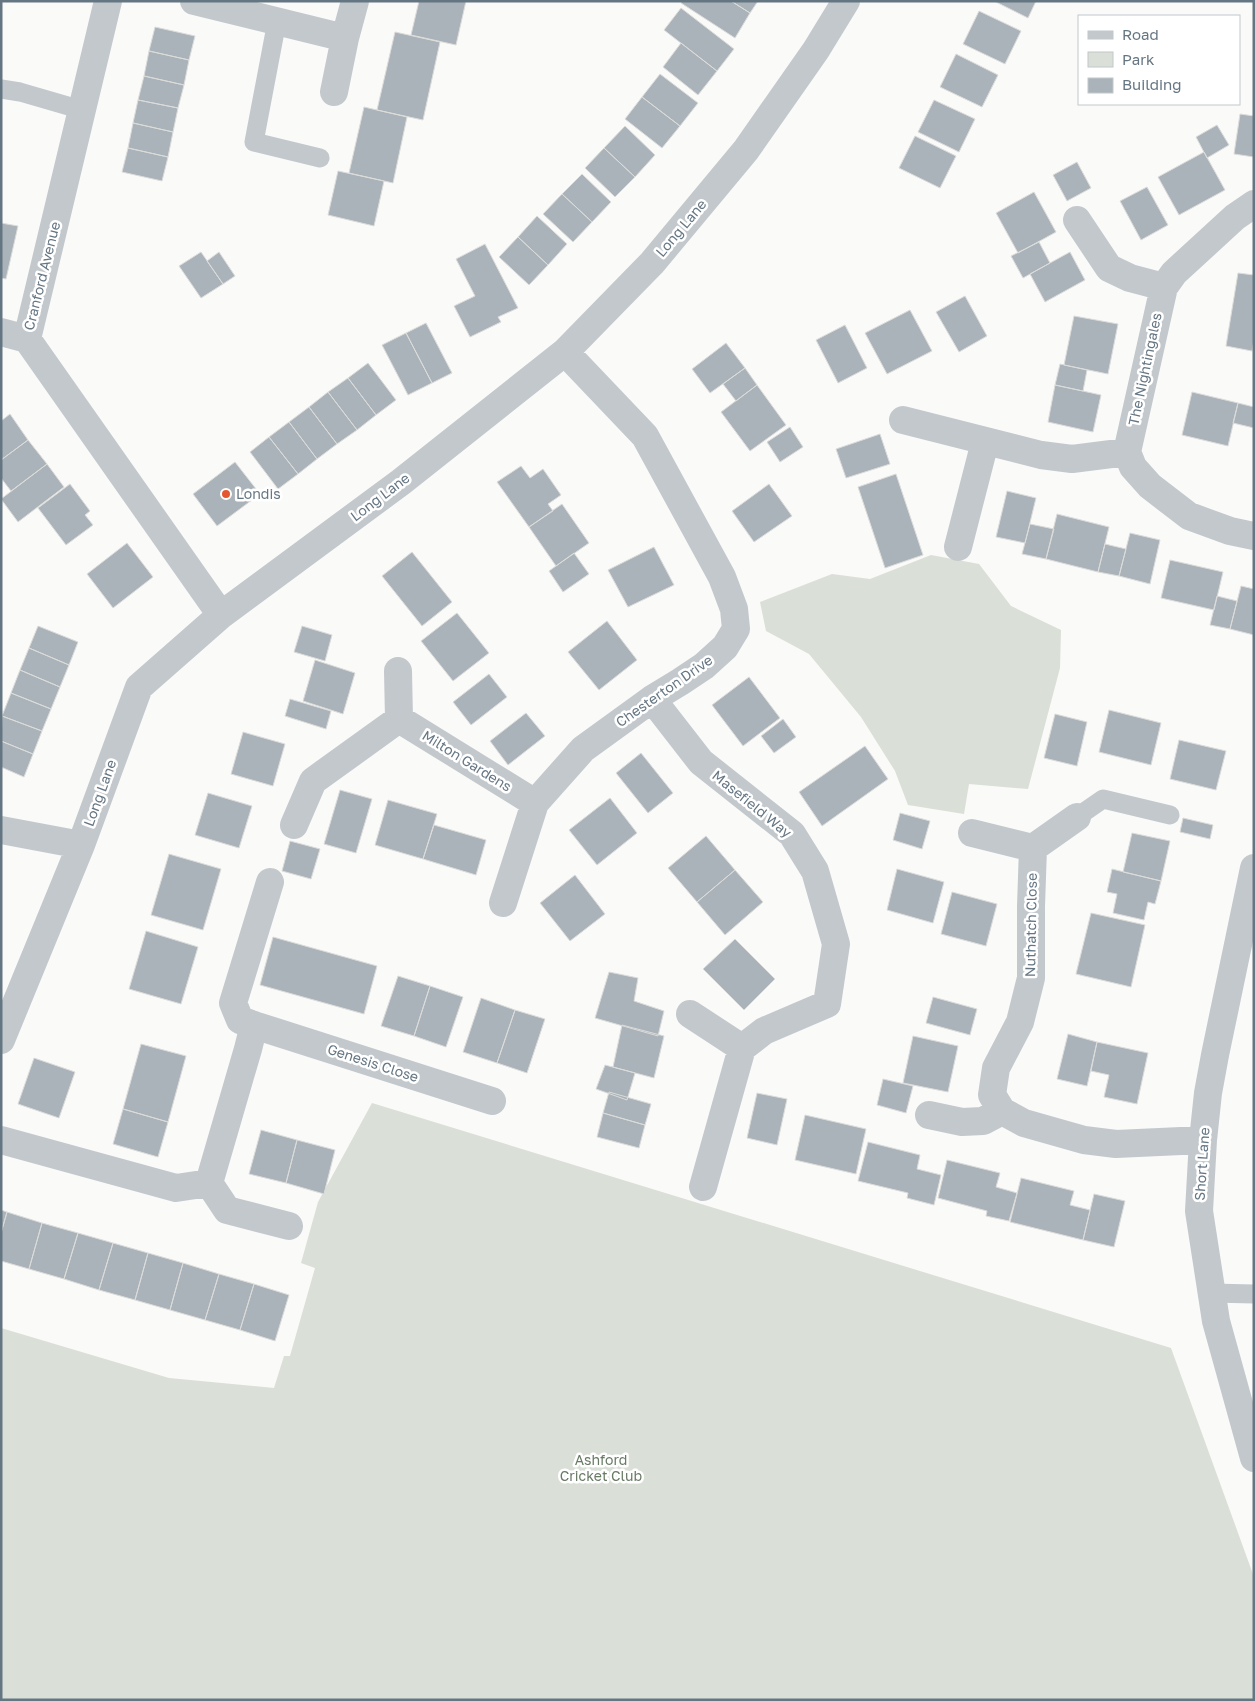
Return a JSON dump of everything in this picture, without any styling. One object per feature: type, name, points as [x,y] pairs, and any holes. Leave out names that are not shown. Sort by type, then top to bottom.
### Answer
[{"type":"street","name":"Cranford Avenue","points":[[108,1],[27,339],[221,615]]},
{"type":"street","points":[[194,1],[345,38]]},
{"type":"street","points":[[334,92],[355,1]]},
{"type":"street","name":"Long Lane","points":[[1,1040],[80,845],[139,687],[221,615],[401,482],[565,352],[652,263],[746,150],[816,50],[846,1]]},
{"type":"street","name":"The Nightingales","points":[[1127,452],[1164,287],[1174,273],[1188,260],[1235,217],[1254,204]]},
{"type":"street","points":[[1076,220],[1109,268],[1130,278],[1164,287]]},
{"type":"street","points":[[1,332],[27,339]]},
{"type":"street","name":"Chesterton Drive","points":[[503,903],[535,803],[583,749],[652,699],[704,666],[725,647],[736,629],[734,609],[722,577],[645,436],[565,352]]},
{"type":"street","points":[[903,420],[1041,456],[1072,459],[1127,452],[1133,467],[1150,486],[1189,516],[1230,531],[1254,536]]},
{"type":"street","points":[[958,547],[985,442]]},
{"type":"street","points":[[294,825],[312,781],[399,719],[398,671]]},
{"type":"street","name":"Masefield Way","points":[[652,699],[701,762],[792,834],[815,871],[836,944],[827,1004],[764,1031],[742,1048]]},
{"type":"street","name":"Milton Gardens","points":[[399,719],[535,803]]},
{"type":"street","points":[[972,833],[1033,848],[1077,817]]},
{"type":"street","points":[[1,830],[80,845]]},
{"type":"street","name":"Nuthatch Close","points":[[1002,1112],[992,1095],[996,1068],[1020,1022],[1031,978],[1033,848]]},
{"type":"street","name":"Short Lane","points":[[1254,868],[1215,1055],[1203,1140],[1199,1211],[1216,1321],[1254,1458]]},
{"type":"street","name":"Genesis Close","points":[[270,882],[233,1003],[240,1020],[492,1101]]},
{"type":"street","points":[[690,1014],[742,1048],[703,1187]]},
{"type":"street","points":[[254,1025],[209,1183],[227,1210],[288,1226]]},
{"type":"street","points":[[929,1115],[962,1122],[983,1121],[1002,1112],[1024,1123],[1084,1140],[1116,1144],[1203,1140]]},
{"type":"street","points":[[1,1140],[176,1188],[209,1183]]},
{"type":"lane","points":[[277,21],[254,142],[320,158]]},
{"type":"lane","points":[[1,89],[82,110]]},
{"type":"lane","points":[[1077,817],[1103,800],[1170,815]]},
{"type":"lane","points":[[1212,1293],[1254,1294]]},
{"type":"green space","points":[[931,555],[979,564],[1011,606],[1061,630],[1060,668],[1028,789],[969,784],[964,814],[908,805],[895,771],[861,717],[809,654],[766,631],[760,602],[832,574],[870,579]]},
{"type":"green space","name":"Ashford Cricket Club","points":[[372,1103],[1171,1348],[1254,1577],[1254,1700],[1,1700],[1,1328],[169,1378],[274,1388],[284,1356],[290,1356],[315,1268],[301,1263],[318,1202]]},
{"type":"building","points":[[419,1],[466,1],[456,45],[411,35]]},
{"type":"building","points":[[682,1],[731,1],[750,13],[735,38],[681,3]]},
{"type":"building","points":[[731,1],[758,1],[750,13]]},
{"type":"building","points":[[994,1],[1036,1],[1028,18]]},
{"type":"building","points":[[681,8],[734,49],[717,71],[664,30]]},
{"type":"building","points":[[979,11],[1021,31],[1005,64],[963,44]]},
{"type":"building","points":[[155,27],[195,36],[189,60],[149,51]]},
{"type":"building","points":[[395,32],[440,42],[423,120],[377,110]]},
{"type":"building","points":[[681,43],[717,71],[698,95],[663,67]]},
{"type":"building","points":[[149,51],[189,60],[184,85],[144,76]]},
{"type":"building","points":[[956,54],[998,75],[982,107],[940,87]]},
{"type":"building","points":[[660,74],[698,103],[680,126],[642,97]]},
{"type":"building","points":[[144,76],[184,85],[178,108],[138,100]]},
{"type":"building","points":[[642,97],[680,126],[662,148],[625,119]]},
{"type":"building","points":[[138,100],[178,108],[173,132],[133,123]]},
{"type":"building","points":[[934,100],[975,119],[959,152],[918,132]]},
{"type":"building","points":[[364,107],[407,117],[393,183],[349,173]]},
{"type":"building","points":[[1240,114],[1254,116],[1254,157],[1234,154]]},
{"type":"building","points":[[133,123],[173,132],[168,157],[128,148]]},
{"type":"building","points":[[1217,125],[1229,145],[1207,158],[1196,137]]},
{"type":"building","points":[[625,126],[655,155],[635,177],[604,148]]},
{"type":"building","points":[[915,136],[956,156],[940,188],[899,168]]},
{"type":"building","points":[[128,148],[168,157],[162,181],[122,172]]},
{"type":"building","points":[[604,148],[635,177],[615,197],[585,168]]},
{"type":"building","points":[[1204,152],[1225,190],[1179,215],[1158,177]]},
{"type":"building","points":[[1077,162],[1091,188],[1067,201],[1053,175]]},
{"type":"building","points":[[338,171],[384,181],[374,226],[328,215]]},
{"type":"building","points":[[582,174],[611,202],[592,222],[562,194]]},
{"type":"building","points":[[1147,187],[1168,225],[1141,240],[1120,201]]},
{"type":"building","points":[[1034,192],[1056,232],[1018,253],[996,213]]},
{"type":"building","points":[[562,194],[592,222],[573,242],[543,214]]},
{"type":"building","points":[[537,216],[567,244],[548,265],[518,237]]},
{"type":"building","points":[[1,223],[18,226],[6,279],[1,278]]},
{"type":"building","points":[[518,237],[548,265],[529,285],[499,257]]},
{"type":"building","points":[[1039,242],[1050,263],[1023,278],[1011,256]]},
{"type":"building","points":[[485,244],[518,308],[498,317],[501,322],[470,337],[454,306],[475,296],[456,259]]},
{"type":"building","points":[[201,252],[223,284],[201,298],[179,266]]},
{"type":"building","points":[[219,252],[235,276],[223,284],[207,261]]},
{"type":"building","points":[[1070,252],[1085,280],[1045,302],[1030,274]]},
{"type":"building","points":[[1238,273],[1254,275],[1254,339],[1252,351],[1226,346]]},
{"type":"building","points":[[965,296],[987,336],[959,352],[936,312]]},
{"type":"building","points":[[910,310],[932,351],[887,374],[865,333]]},
{"type":"building","points":[[1074,316],[1118,324],[1108,374],[1064,365]]},
{"type":"building","points":[[426,323],[452,373],[432,383],[406,333]]},
{"type":"building","points":[[845,325],[867,368],[838,383],[816,340]]},
{"type":"building","points":[[406,333],[432,383],[408,395],[382,345]]},
{"type":"building","points":[[726,343],[745,368],[710,393],[692,369]]},
{"type":"building","points":[[368,363],[396,400],[376,415],[348,378]]},
{"type":"building","points":[[1060,364],[1087,370],[1083,391],[1055,385]]},
{"type":"building","points":[[745,368],[757,385],[736,401],[723,384]]},
{"type":"building","points":[[348,378],[376,415],[357,430],[328,392]]},
{"type":"building","points":[[757,385],[786,425],[750,451],[721,412]]},
{"type":"building","points":[[1055,385],[1101,395],[1093,432],[1048,422]]},
{"type":"building","points":[[328,392],[357,430],[337,444],[309,407]]},
{"type":"building","points":[[1192,392],[1238,403],[1228,446],[1182,435]]},
{"type":"building","points":[[1238,403],[1254,407],[1254,428],[1233,423]]},
{"type":"building","points":[[309,407],[337,444],[317,459],[289,422]]},
{"type":"building","points":[[10,414],[28,440],[1,460],[1,421]]},
{"type":"building","points":[[289,422],[317,459],[298,474],[269,437]]},
{"type":"building","points":[[790,427],[803,447],[780,462],[767,442]]},
{"type":"building","points":[[880,434],[890,464],[846,478],[836,449]]},
{"type":"building","points":[[269,437],[298,474],[278,489],[250,452]]},
{"type":"building","points":[[28,440],[47,464],[11,491],[1,478],[1,460]]},
{"type":"building","name":"Londis","points":[[235,462],[260,494],[217,526],[193,494]]},
{"type":"building","points":[[47,464],[64,487],[18,522],[1,499]]},
{"type":"building","points":[[521,466],[530,478],[543,469],[561,495],[548,504],[553,511],[529,527],[497,482]]},
{"type":"building","points":[[896,474],[923,555],[885,568],[858,487]]},
{"type":"building","points":[[70,484],[90,511],[85,515],[93,525],[66,545],[38,508]]},
{"type":"building","points":[[769,484],[792,516],[754,542],[732,511]]},
{"type":"building","points":[[1007,491],[1036,498],[1025,543],[996,537]]},
{"type":"building","points":[[562,504],[589,543],[556,566],[529,527]]},
{"type":"building","points":[[1057,514],[1109,527],[1098,572],[1046,559]]},
{"type":"building","points":[[1030,524],[1054,529],[1046,559],[1022,554]]},
{"type":"building","points":[[1130,533],[1160,540],[1150,584],[1119,576]]},
{"type":"building","points":[[127,543],[153,577],[113,608],[87,574]]},
{"type":"building","points":[[1105,544],[1126,549],[1119,576],[1098,572]]},
{"type":"building","points":[[654,547],[674,585],[628,607],[608,570]]},
{"type":"building","points":[[412,552],[452,602],[422,626],[382,576]]},
{"type":"building","points":[[574,553],[589,574],[563,592],[549,571]]},
{"type":"building","points":[[1170,560],[1223,572],[1214,610],[1161,598]]},
{"type":"building","points":[[1241,586],[1254,589],[1254,635],[1230,629]]},
{"type":"building","points":[[1217,596],[1237,601],[1230,629],[1210,625]]},
{"type":"building","points":[[457,613],[489,653],[453,681],[421,641]]},
{"type":"building","points":[[607,621],[637,660],[599,690],[568,652]]},
{"type":"building","points":[[38,626],[78,642],[69,665],[29,648]]},
{"type":"building","points":[[302,626],[332,635],[325,661],[294,652]]},
{"type":"building","points":[[29,648],[69,665],[60,687],[20,670]]},
{"type":"building","points":[[315,660],[355,673],[343,714],[303,701]]},
{"type":"building","points":[[20,670],[60,687],[51,709],[11,693]]},
{"type":"building","points":[[489,674],[507,697],[471,725],[453,702]]},
{"type":"building","points":[[749,677],[780,718],[743,746],[712,705]]},
{"type":"building","points":[[11,693],[51,709],[42,731],[2,716]]},
{"type":"building","points":[[290,699],[331,711],[326,729],[285,716]]},
{"type":"building","points":[[1109,710],[1161,723],[1151,765],[1099,752]]},
{"type":"building","points":[[526,713],[545,736],[508,765],[490,741]]},
{"type":"building","points":[[1055,714],[1087,722],[1077,766],[1044,758]]},
{"type":"building","points":[[2,716],[42,731],[33,754],[1,741]]},
{"type":"building","points":[[783,719],[796,737],[774,753],[761,736]]},
{"type":"building","points":[[243,732],[285,744],[273,786],[231,774]]},
{"type":"building","points":[[1179,740],[1226,751],[1216,790],[1170,779]]},
{"type":"building","points":[[1,741],[33,754],[24,777],[1,767]]},
{"type":"building","points":[[865,746],[888,779],[822,826],[799,792]]},
{"type":"building","points":[[641,753],[673,793],[648,813],[616,773]]},
{"type":"building","points":[[340,790],[372,799],[356,853],[324,844]]},
{"type":"building","points":[[208,793],[252,806],[239,848],[195,835]]},
{"type":"building","points":[[610,798],[637,833],[597,865],[569,830]]},
{"type":"building","points":[[388,800],[437,814],[423,859],[375,845]]},
{"type":"building","points":[[900,813],[930,821],[922,849],[893,840]]},
{"type":"building","points":[[1183,818],[1213,825],[1210,839],[1180,832]]},
{"type":"building","points":[[434,825],[486,840],[476,875],[423,859]]},
{"type":"building","points":[[1132,833],[1170,841],[1161,881],[1123,872]]},
{"type":"building","points":[[706,836],[735,870],[697,902],[668,868]]},
{"type":"building","points":[[290,841],[320,849],[311,879],[282,871]]},
{"type":"building","points":[[169,854],[221,869],[203,930],[151,915]]},
{"type":"building","points":[[897,869],[944,882],[933,923],[887,910]]},
{"type":"building","points":[[1112,869],[1161,881],[1155,904],[1148,902],[1144,920],[1113,913],[1117,894],[1107,892]]},
{"type":"building","points":[[735,870],[763,902],[725,935],[697,902]]},
{"type":"building","points":[[575,875],[605,914],[570,941],[540,903]]},
{"type":"building","points":[[952,892],[997,904],[986,946],[941,934]]},
{"type":"building","points":[[1091,913],[1145,925],[1131,987],[1076,974]]},
{"type":"building","points":[[146,931],[198,947],[181,1004],[129,989]]},
{"type":"building","points":[[273,937],[377,966],[364,1014],[260,985]]},
{"type":"building","points":[[735,939],[775,979],[744,1010],[703,969]]},
{"type":"building","points":[[609,972],[638,978],[634,1001],[664,1011],[658,1036],[595,1018]]},
{"type":"building","points":[[398,976],[430,986],[414,1036],[381,1026]]},
{"type":"building","points":[[430,986],[463,997],[446,1047],[414,1036]]},
{"type":"building","points":[[933,997],[977,1009],[970,1035],[926,1023]]},
{"type":"building","points":[[481,998],[515,1010],[497,1063],[463,1052]]},
{"type":"building","points":[[515,1010],[545,1019],[527,1073],[497,1063]]},
{"type":"building","points":[[622,1025],[664,1036],[654,1078],[613,1067]]},
{"type":"building","points":[[1068,1034],[1097,1042],[1087,1086],[1057,1079]]},
{"type":"building","points":[[913,1036],[958,1046],[948,1092],[903,1083]]},
{"type":"building","points":[[1097,1042],[1148,1053],[1137,1104],[1104,1097],[1109,1075],[1091,1071]]},
{"type":"building","points":[[141,1044],[186,1056],[168,1122],[123,1109]]},
{"type":"building","points":[[34,1058],[75,1072],[59,1118],[18,1104]]},
{"type":"building","points":[[605,1065],[635,1073],[627,1100],[596,1089]]},
{"type":"building","points":[[883,1079],[913,1086],[906,1113],[877,1105]]},
{"type":"building","points":[[609,1092],[651,1104],[645,1125],[603,1113]]},
{"type":"building","points":[[757,1093],[787,1099],[777,1145],[747,1138]]},
{"type":"building","points":[[123,1109],[168,1122],[158,1157],[113,1144]]},
{"type":"building","points":[[603,1113],[645,1125],[639,1148],[597,1137]]},
{"type":"building","points":[[805,1115],[866,1129],[856,1174],[795,1160]]},
{"type":"building","points":[[261,1130],[297,1140],[286,1183],[249,1174]]},
{"type":"building","points":[[297,1140],[335,1150],[324,1194],[286,1183]]},
{"type":"building","points":[[868,1142],[920,1155],[917,1169],[941,1175],[934,1205],[907,1198],[908,1193],[858,1181]]},
{"type":"building","points":[[947,1160],[1000,1173],[996,1187],[1017,1193],[1009,1221],[986,1216],[987,1211],[938,1198]]},
{"type":"building","points":[[1021,1178],[1074,1191],[1070,1205],[1090,1210],[1083,1240],[1010,1222]]},
{"type":"building","points":[[1094,1194],[1125,1201],[1114,1247],[1083,1240]]},
{"type":"building","points":[[1,1210],[7,1212],[1,1233]]},
{"type":"building","points":[[7,1212],[42,1223],[29,1269],[1,1261],[1,1233]]},
{"type":"building","points":[[42,1223],[78,1233],[64,1279],[29,1269]]},
{"type":"building","points":[[78,1233],[113,1243],[99,1290],[64,1279]]},
{"type":"building","points":[[113,1243],[148,1253],[135,1300],[99,1290]]},
{"type":"building","points":[[148,1253],[183,1263],[170,1310],[135,1300]]},
{"type":"building","points":[[183,1263],[219,1274],[205,1320],[170,1310]]},
{"type":"building","points":[[219,1274],[254,1284],[240,1330],[205,1320]]},
{"type":"building","points":[[254,1284],[289,1295],[275,1341],[240,1330]]},
{"type":"place","name":"Londis","points":[[226,494]]}]
